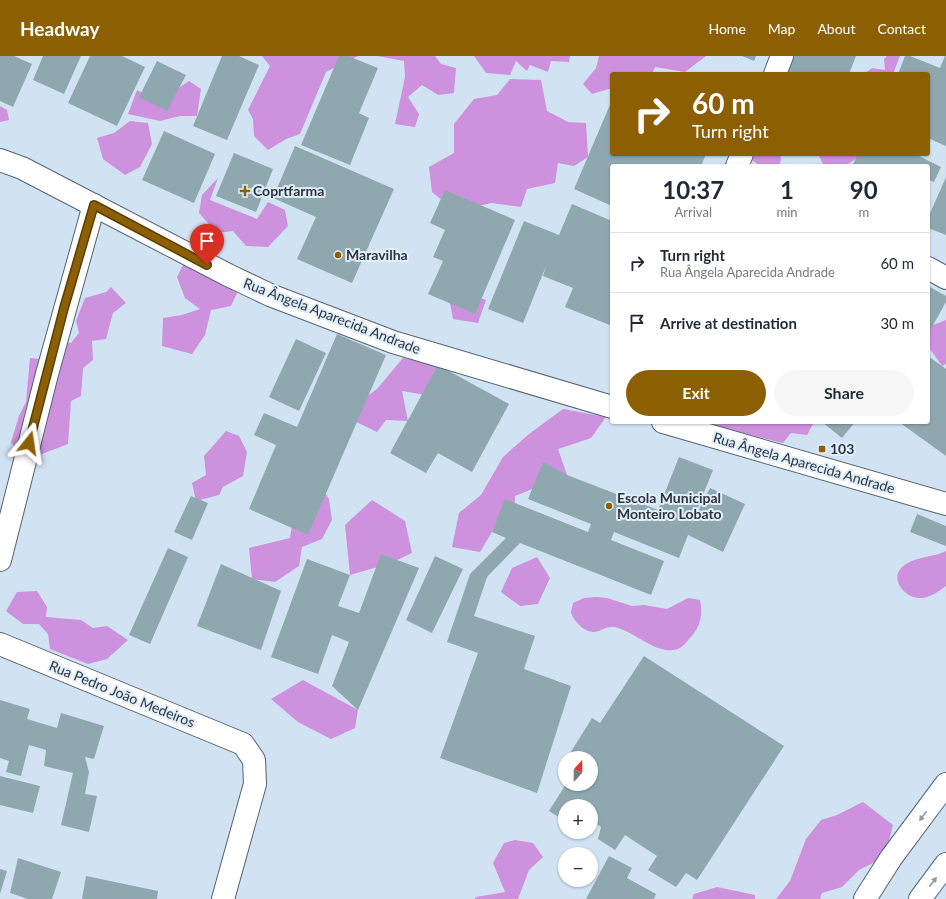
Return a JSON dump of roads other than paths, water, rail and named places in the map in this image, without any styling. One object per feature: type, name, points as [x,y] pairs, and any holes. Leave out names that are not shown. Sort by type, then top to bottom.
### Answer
[{"type":"street","points":[[776,72],[782,56]]},
{"type":"street","name":"Rua Ângela Aparecida Andrade","points":[[0,160],[22,168],[209,266],[270,295],[393,342],[610,406]]},
{"type":"street","points":[[0,560],[47,374],[94,205]]},
{"type":"street","points":[[930,269],[946,278]]},
{"type":"street","name":"Rua Ângela Aparecida Andrade","points":[[670,424],[946,504]]},
{"type":"street","name":"Rua Pedro João Medeiros","points":[[0,644],[243,744],[254,760],[255,784],[223,899]]},
{"type":"street","points":[[865,899],[891,858],[944,783]]},
{"type":"street","points":[[920,899],[946,864]]},
{"type":"place","name":"Coprtfarma","points":[[245,191]]},
{"type":"place","name":"Maravilha","points":[[338,255]]},
{"type":"place","name":"103","points":[[822,449]]},
{"type":"place","name":"Escola Municipal Monteiro Lobato","points":[[609,506]]}]
